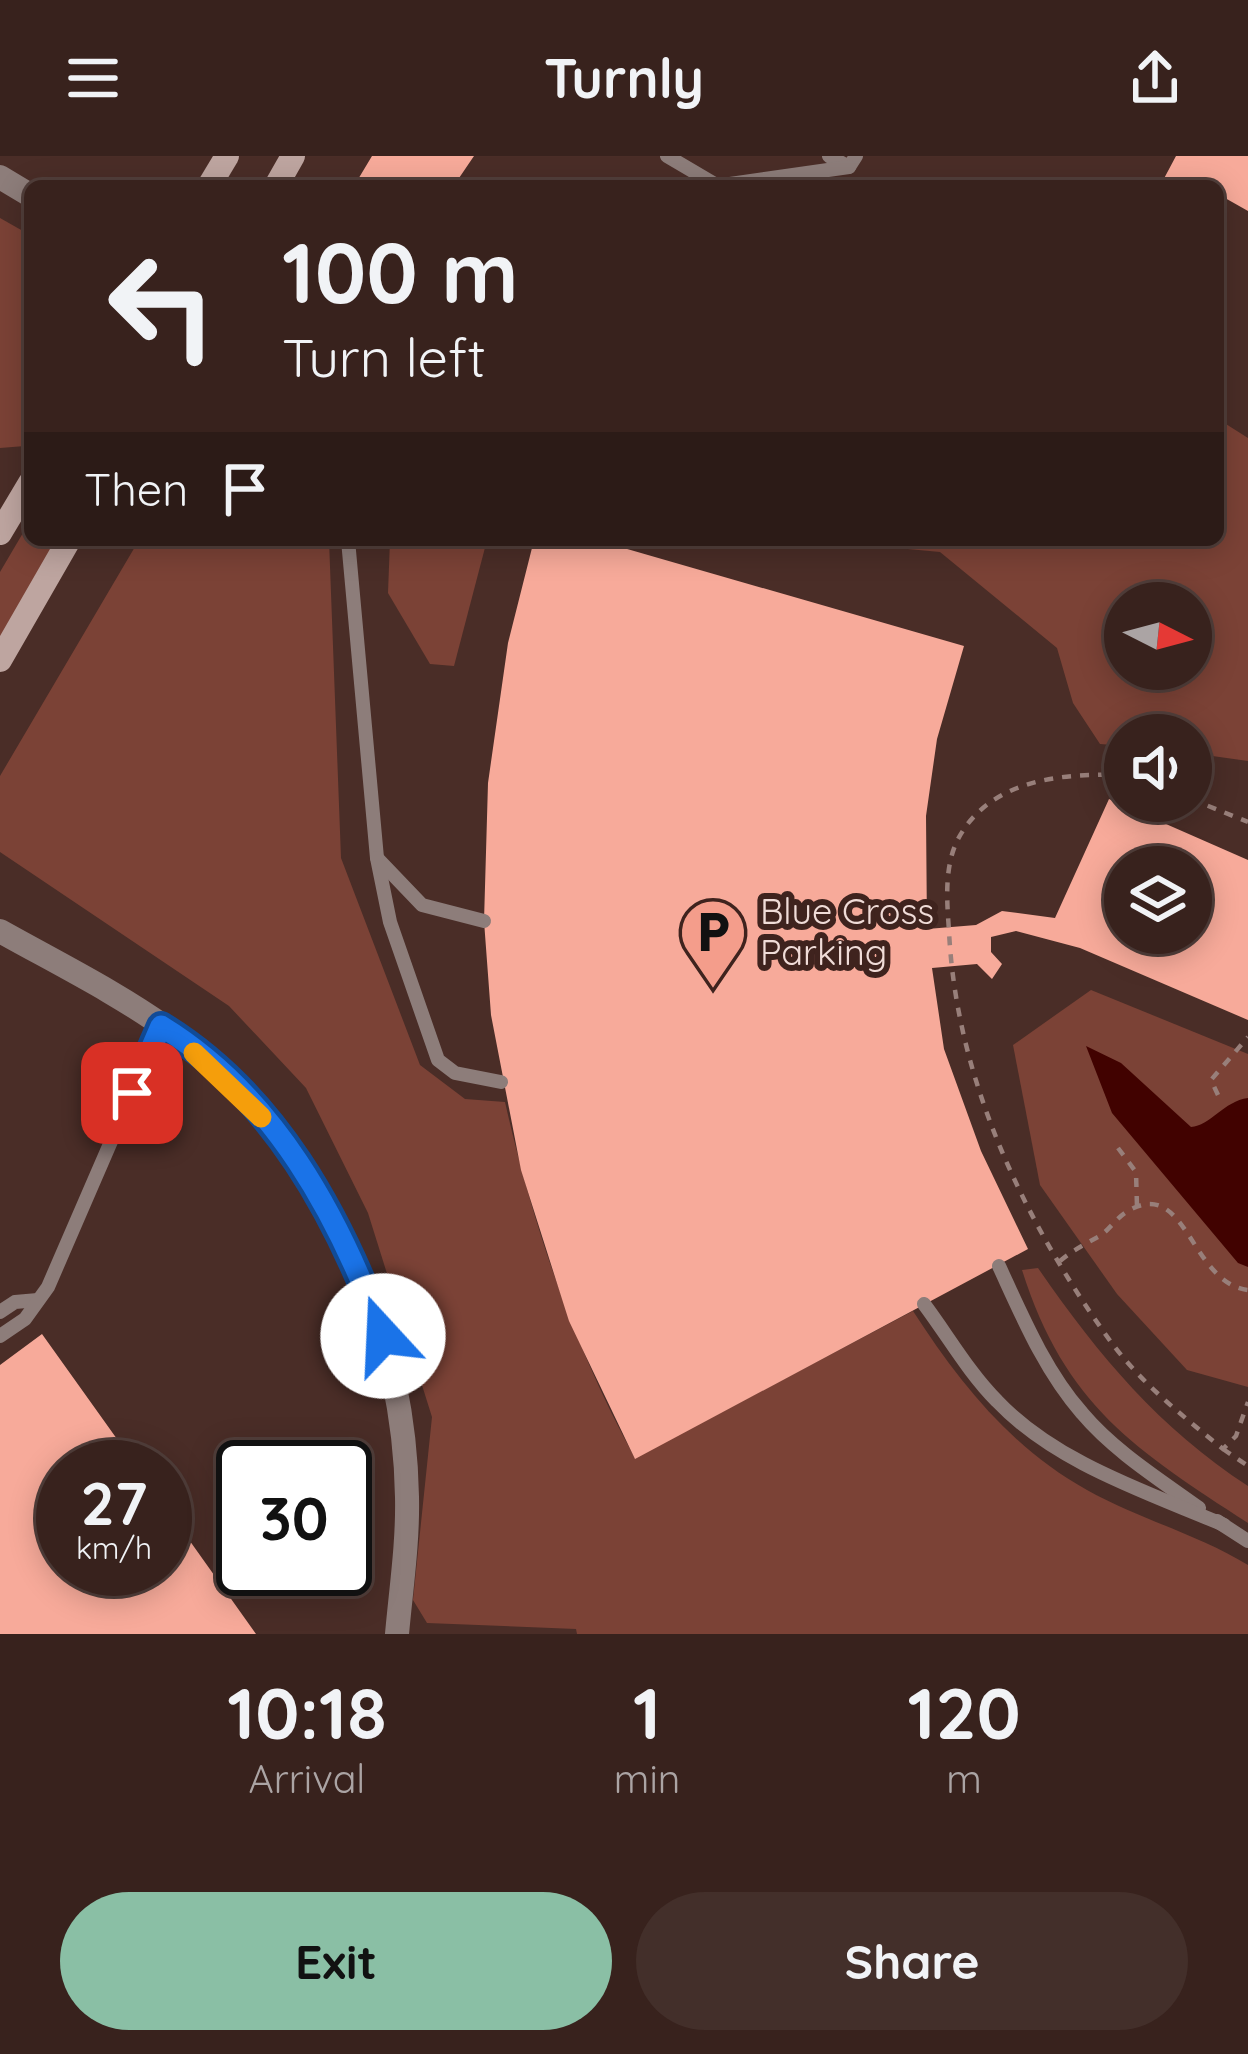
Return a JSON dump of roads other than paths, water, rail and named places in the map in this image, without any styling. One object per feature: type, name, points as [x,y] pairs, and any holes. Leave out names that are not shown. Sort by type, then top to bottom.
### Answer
[{"type":"main road","points":[[0,533],[16,494]]},
{"type":"main road","points":[[0,660],[66,546]]},
{"type":"street","points":[[0,931],[161,1026],[244,1096],[302,1164],[349,1243],[383,1336],[402,1421],[407,1499],[398,1634]]},
{"type":"lane","points":[[667,156],[707,180]]},
{"type":"lane","points":[[829,156],[853,162]]},
{"type":"lane","points":[[751,180],[853,162]]},
{"type":"lane","points":[[349,546],[377,858],[390,922],[438,1060],[455,1073],[501,1082]]},
{"type":"lane","points":[[377,858],[422,905],[484,921]]},
{"type":"lane","points":[[0,1336],[26,1318],[38,1300],[161,1026]]},
{"type":"lane","points":[[999,1266],[1033,1340],[1081,1413],[1139,1465],[1248,1541]]},
{"type":"lane","points":[[0,1312],[15,1302],[38,1300]]},
{"type":"lane","points":[[924,1304],[997,1401],[1034,1431],[1090,1467],[1223,1525]]},
{"type":"place","name":"Blue Cross Parking","points":[[713,991]]}]
